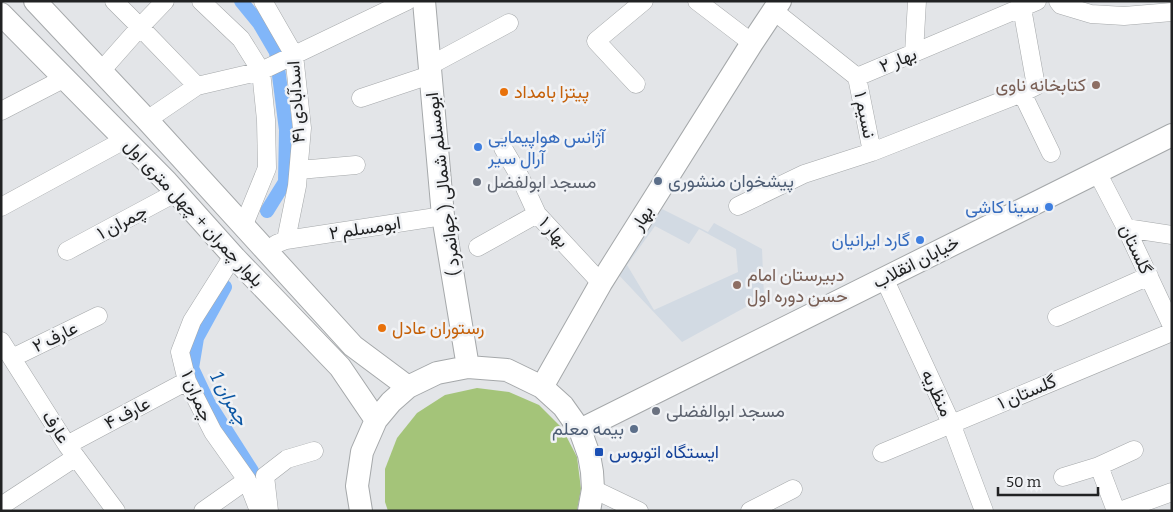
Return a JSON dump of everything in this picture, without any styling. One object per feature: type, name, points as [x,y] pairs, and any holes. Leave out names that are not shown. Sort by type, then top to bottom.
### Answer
[{"type":"main road","name":"بلوار چمران + چهل متری اول","points":[[36,1],[102,70],[244,227],[276,245],[353,346],[408,387]]},
{"type":"main road","name":"ابومسلم شمالی ( جوانمرد )","points":[[424,1],[443,216],[468,366]]},
{"type":"main road","name":"بهار","points":[[542,387],[601,283],[777,6]]},
{"type":"main road","name":"بلوار چمران + چهل متری اول","points":[[1,14],[177,192],[233,256],[340,367],[376,420]]},
{"type":"main road","name":"خیابان انقلاب","points":[[580,430],[1172,135]]},
{"type":"main road","points":[[361,511],[357,486],[362,452],[376,420],[390,402],[408,387],[437,373],[468,366],[507,370],[542,387],[564,406],[580,430],[589,455],[592,472],[591,505]]},
{"type":"street","points":[[114,1],[197,86]]},
{"type":"street","points":[[102,70],[165,1]]},
{"type":"street","points":[[201,1],[241,39],[261,71],[266,120],[267,168],[244,227]]},
{"type":"street","name":"اسدآبادی ۴۱","points":[[263,1],[294,55],[302,128],[297,186],[276,245]]},
{"type":"street","points":[[147,120],[197,86],[261,71],[407,1]]},
{"type":"street","points":[[636,84],[596,41],[644,1]]},
{"type":"street","points":[[697,1],[752,43]]},
{"type":"street","points":[[914,53],[917,1]]},
{"type":"street","points":[[1058,1],[1061,5],[1090,14],[1124,16],[1172,12]]},
{"type":"street","points":[[738,206],[804,174],[872,152],[1036,86],[1030,5]]},
{"type":"street","name":"بهار ۲","points":[[777,6],[857,77],[1030,5]]},
{"type":"street","points":[[361,98],[430,71],[509,23]]},
{"type":"street","name":"نسیم ۱","points":[[857,77],[872,152]]},
{"type":"street","points":[[1,111],[65,78]]},
{"type":"street","points":[[1022,93],[1051,153]]},
{"type":"street","points":[[1,207],[126,139]]},
{"type":"street","name":"بهار ۱","points":[[503,148],[520,177],[537,214],[601,283]]},
{"type":"street","points":[[298,170],[356,165]]},
{"type":"street","name":"گلستان","points":[[1098,172],[1172,326]]},
{"type":"street","name":"چمران ۱","points":[[67,251],[177,192]]},
{"type":"street","points":[[478,247],[537,214]]},
{"type":"street","name":"ابومسلم ۲","points":[[276,245],[443,216]]},
{"type":"street","points":[[1126,228],[1172,235]]},
{"type":"street","name":"۱ چمران","points":[[233,256],[192,321],[180,352],[187,381],[212,432],[247,480],[259,511]]},
{"type":"street","points":[[1057,317],[1148,276]]},
{"type":"street","name":"منظریه","points":[[884,278],[951,423],[984,511]]},
{"type":"street","name":"عارف ۲","points":[[4,347],[98,316]]},
{"type":"street","name":"گلستان ۱","points":[[882,453],[1172,332]]},
{"type":"street","name":"عارف","points":[[4,347],[72,451],[116,511]]},
{"type":"street","name":"عارف ۴","points":[[1,506],[72,451],[187,381]]},
{"type":"street","points":[[1063,477],[1099,466],[1134,450]]},
{"type":"street","points":[[269,511],[265,476],[287,459],[314,451]]},
{"type":"street","points":[[1099,466],[1118,511],[1172,492]]},
{"type":"street","points":[[203,511],[247,480]]},
{"type":"street","points":[[750,511],[792,488]]},
{"type":"street","points":[[591,505],[639,511]]},
{"type":"shaded area","name":"دبیرستان امام حسن دوره اول","points":[[662,209],[708,232],[714,223],[762,249],[764,297],[682,342],[616,272]],"holes":[[[655,226],[689,244],[699,229],[736,249],[738,272],[654,310],[627,265]]]},
{"type":"green space","points":[[477,388],[509,392],[539,405],[562,428],[577,457],[581,489],[577,511],[388,511],[385,502],[385,469],[397,438],[417,413],[445,395]]},
{"type":"waterway","points":[[241,1],[259,23],[276,52],[286,130],[285,182],[267,211]]},
{"type":"waterway","name":"چمران 1","points":[[225,287],[197,338],[192,368],[208,402],[252,471]]},
{"type":"place","name":"کتابخانه ناوی","points":[[1096,85]]},
{"type":"place","name":"پیتزا بامداد","points":[[504,92]]},
{"type":"place","name":"آژانس هواپیمایی آرال سیر","points":[[478,147]]},
{"type":"place","name":"پیشخوان منشوری","points":[[658,181]]},
{"type":"place","name":"مسجد ابولفضل","points":[[477,182]]},
{"type":"place","name":"سینا کاشی","points":[[1049,207]]},
{"type":"place","name":"گارد ایرانیان","points":[[920,240]]},
{"type":"place","name":"دبیرستان امام حسن دوره اول","points":[[737,285]]},
{"type":"place","name":"رستوران عادل","points":[[382,328]]},
{"type":"place","name":"مسجد ابوالفضلی","points":[[656,411]]},
{"type":"place","name":"بیمه معلم","points":[[634,429]]},
{"type":"place","name":"ایستگاه اتوبوس","points":[[599,452]]}]
